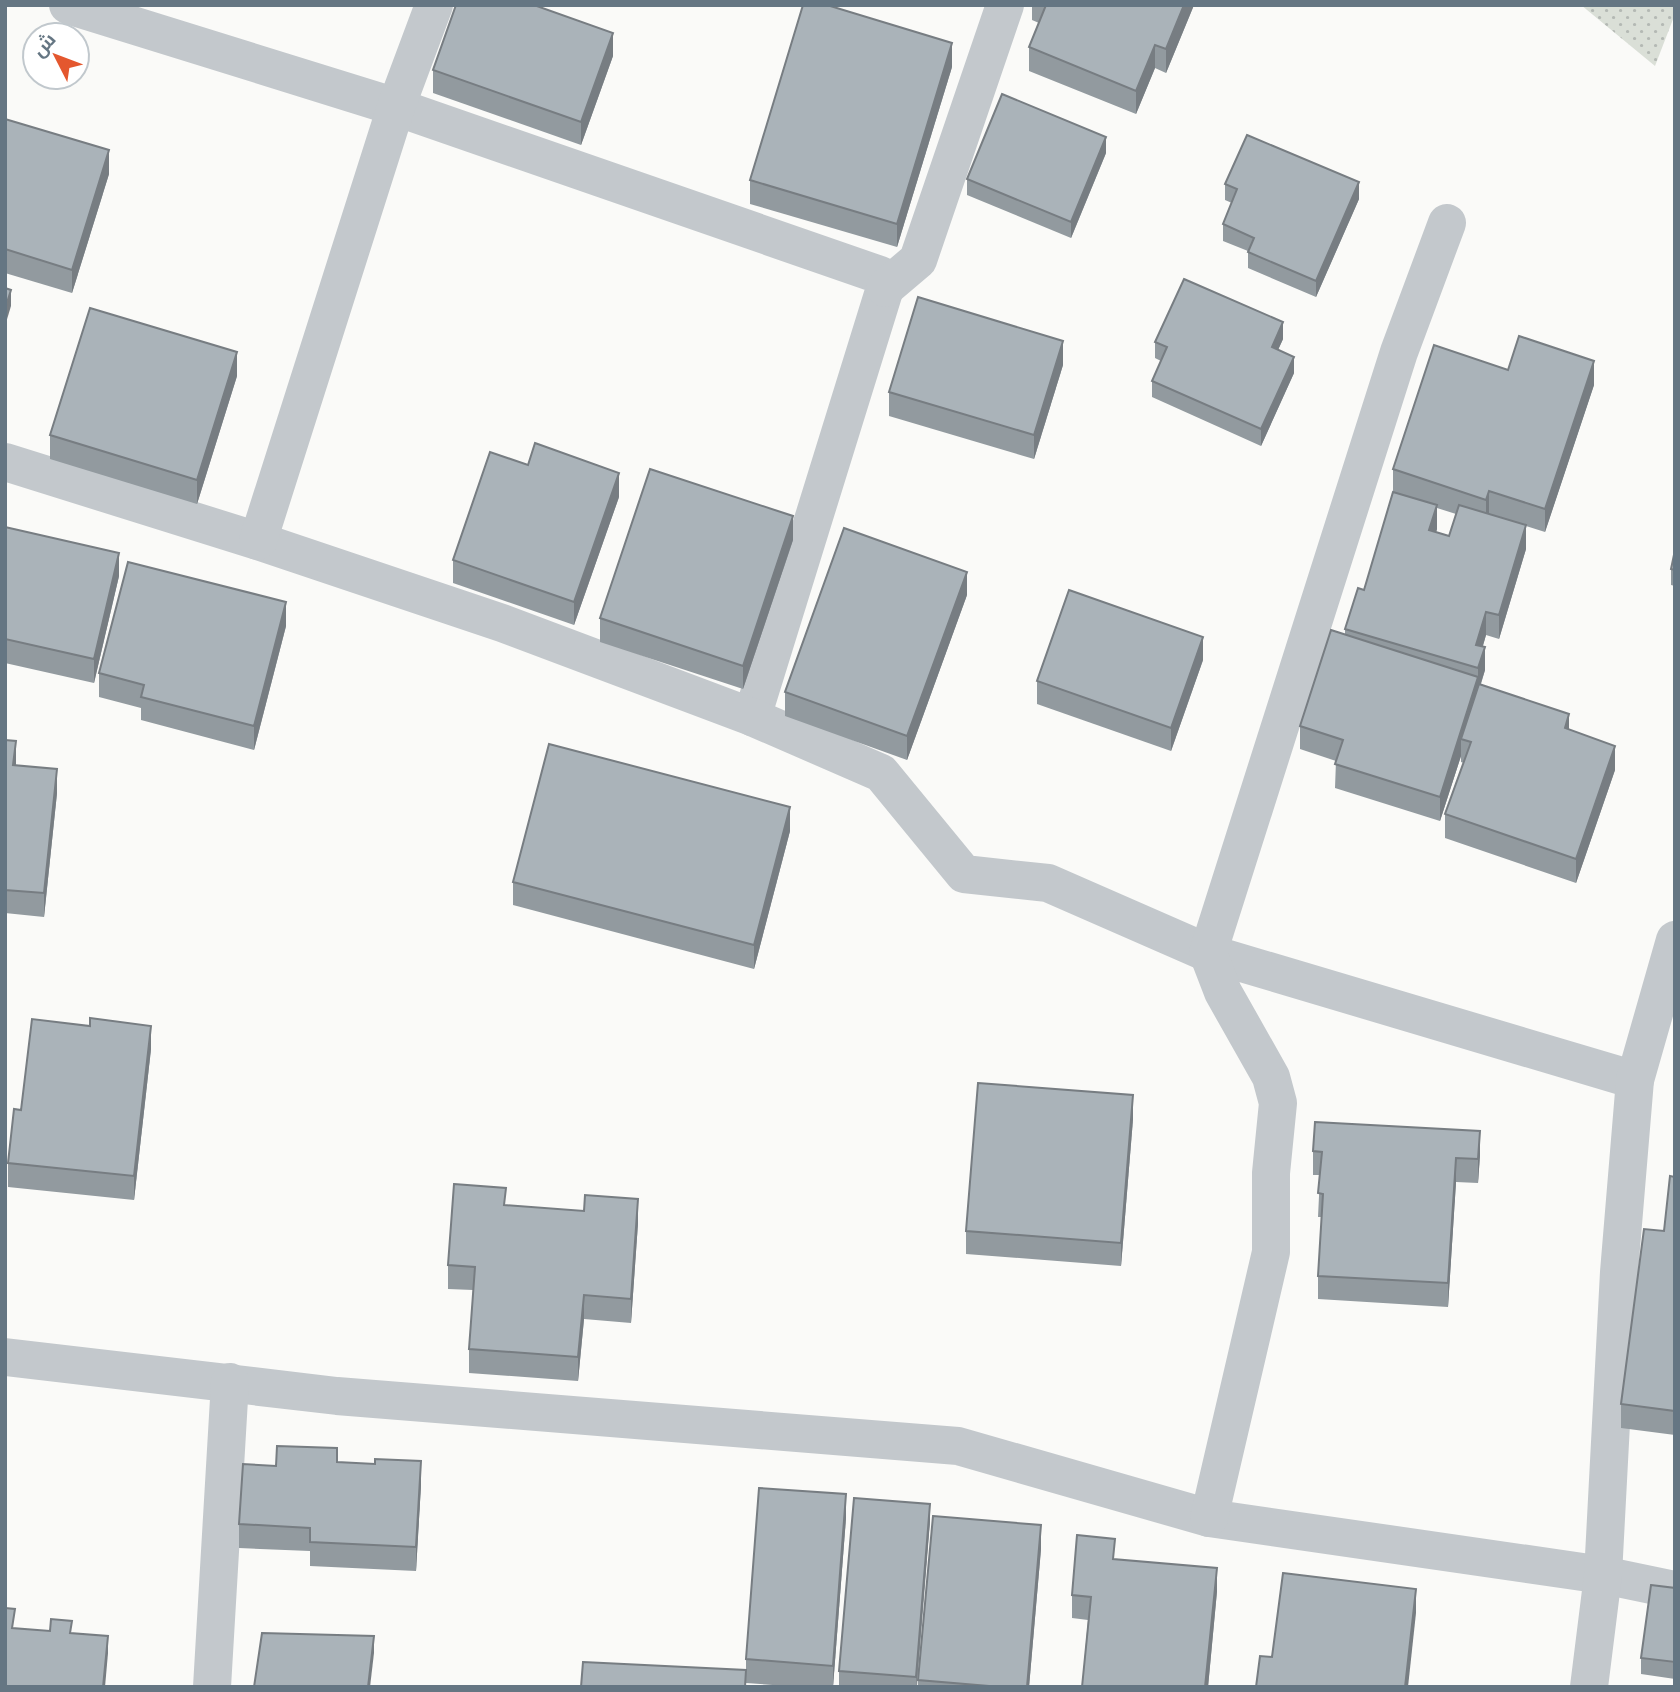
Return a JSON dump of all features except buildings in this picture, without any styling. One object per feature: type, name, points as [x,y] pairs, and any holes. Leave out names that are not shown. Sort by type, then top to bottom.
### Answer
[{"type":"street","points":[[68,5],[396,107],[880,275],[885,288]]},
{"type":"street","points":[[258,541],[396,107],[434,5]]},
{"type":"street","points":[[752,717],[885,288],[918,260],[1005,5]]},
{"type":"street","points":[[1209,1518],[1222,1452],[1271,1252],[1271,1173],[1278,1103],[1271,1077],[1223,992],[1208,953],[1399,352],[1447,223]]},
{"type":"street","points":[[5,462],[258,541],[502,622],[752,717],[881,773],[964,874],[1048,883],[1208,953],[1635,1080]]},
{"type":"street","points":[[1590,1687],[1603,1575],[1619,1272],[1635,1080],[1675,940]]},
{"type":"street","points":[[5,1357],[351,1397],[958,1446],[1209,1518],[1603,1575],[1675,1590]]},
{"type":"street","points":[[212,1687],[230,1382]]},
{"type":"shaded area","points":[[1581,5],[1675,5],[1675,14],[1655,66]]}]
